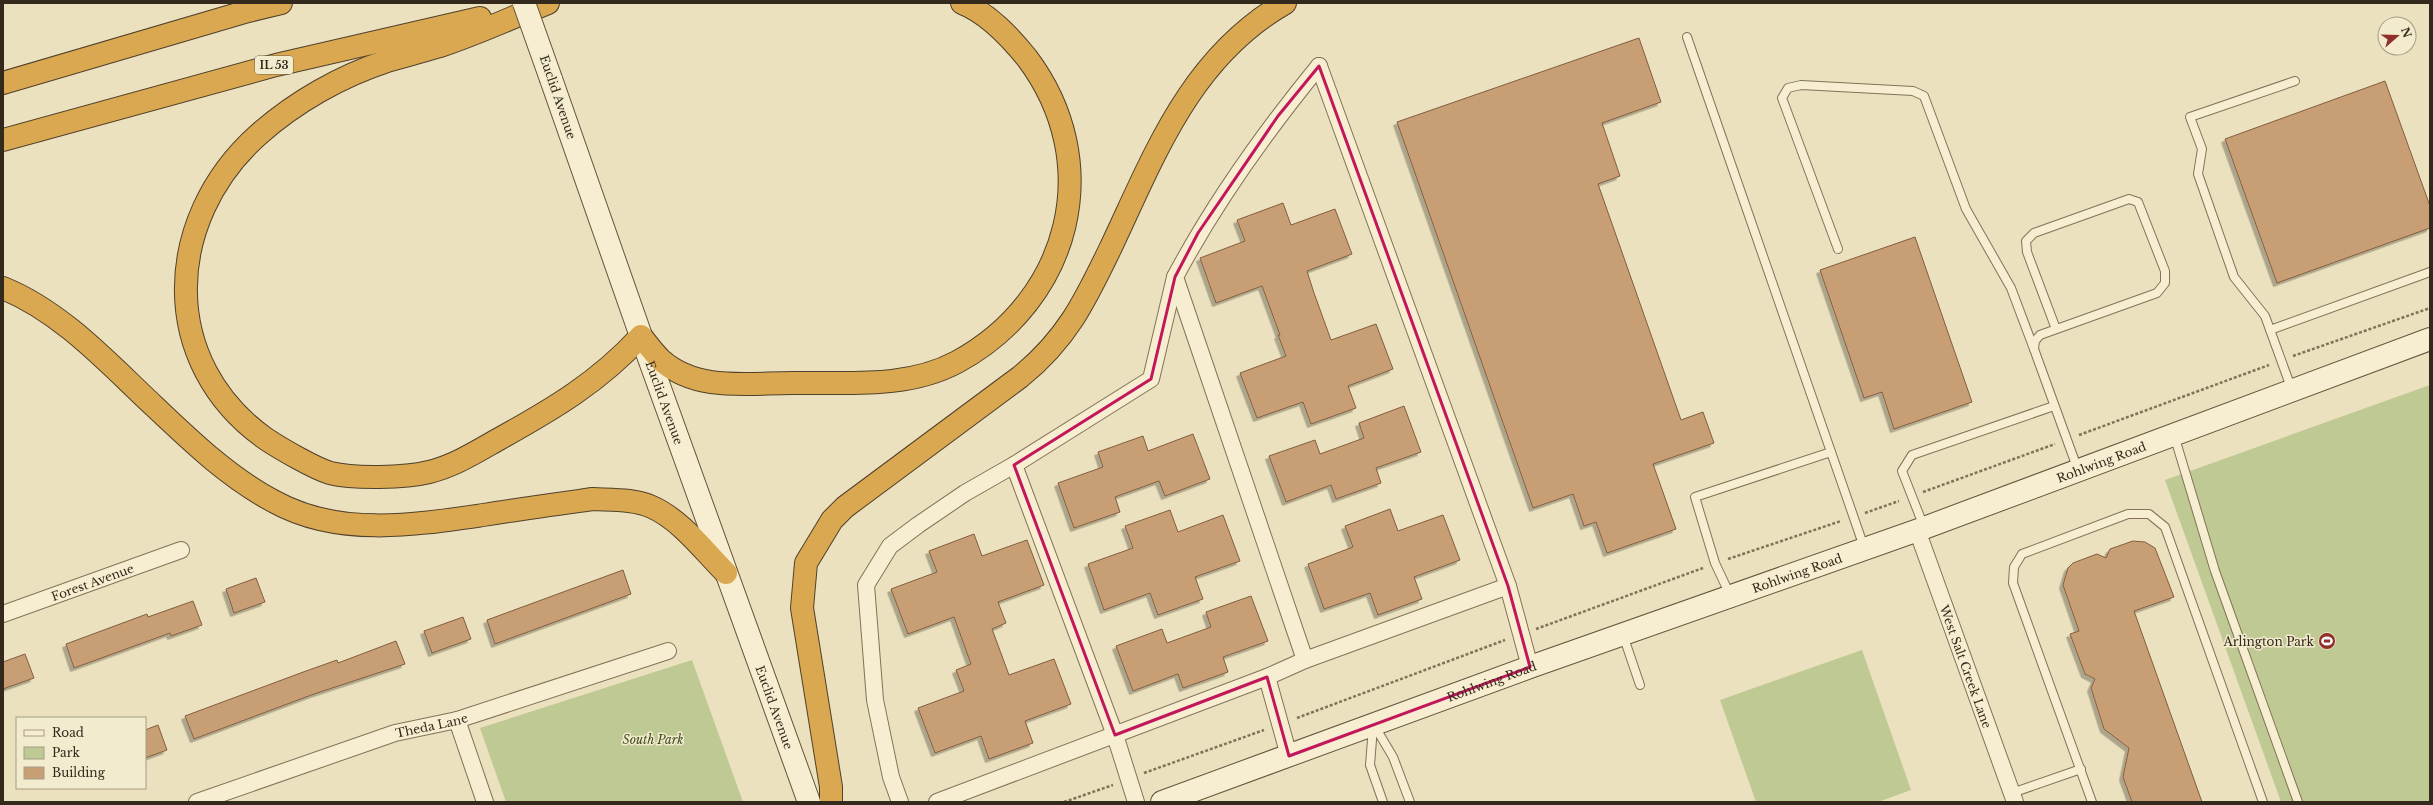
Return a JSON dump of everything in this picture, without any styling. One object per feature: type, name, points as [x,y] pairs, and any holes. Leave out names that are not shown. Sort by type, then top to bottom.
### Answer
[{"type":"highway","points":[[3,83],[248,11],[281,3]]},
{"type":"highway","points":[[548,3],[442,45],[385,62],[342,79],[309,97],[257,136],[213,186],[190,246],[186,299],[197,356],[225,401],[251,429],[276,446],[329,473],[374,477],[428,472],[460,461],[543,414],[586,386],[616,363],[641,336],[661,360],[684,375],[714,384],[873,382],[920,375],[951,364],[985,344],[1008,324],[1035,292],[1050,270],[1061,240],[1068,211],[1067,152],[1059,119],[1036,71],[1018,47],[992,21],[962,3]]},
{"type":"highway","name":"IL 53","points":[[3,140],[276,65],[548,3]]},
{"type":"highway","points":[[831,802],[831,787],[802,608],[806,563],[832,520],[845,507],[1038,363],[1062,337],[1088,295],[1154,156],[1190,91],[1207,68],[1232,42],[1254,23],[1284,3]]},
{"type":"highway","points":[[3,288],[33,304],[82,338],[217,462],[248,486],[276,503],[332,522],[360,525],[396,525],[593,499],[620,500],[651,507],[674,522],[726,573]]},
{"type":"main road","name":"Euclid Avenue","points":[[524,3],[552,79],[641,336],[809,802]]},
{"type":"main road","name":"Rohlwing Road","points":[[1162,802],[1530,667],[1920,529],[2430,339]]},
{"type":"street","points":[[900,802],[891,777],[875,700],[866,585],[890,546],[965,492],[1014,465],[1151,379],[1175,278],[1198,233],[1278,116],[1319,66],[1508,586],[1530,667]]},
{"type":"street","points":[[1175,278],[1305,660]]},
{"type":"street","points":[[1014,465],[1115,734],[1136,802]]},
{"type":"street","name":"West Salt Creek Lane","points":[[1920,529],[2014,798]]},
{"type":"street","name":"Forest Avenue","points":[[3,614],[181,550]]},
{"type":"street","points":[[937,802],[1268,677],[1305,660],[1508,586]]},
{"type":"street","name":"Theda Lane","points":[[196,802],[394,733],[457,720],[668,651]]},
{"type":"street","points":[[1268,677],[1289,756]]},
{"type":"street","points":[[457,720],[485,802]]},
{"type":"lane","points":[[1687,37],[1864,548]]},
{"type":"lane","points":[[2292,390],[2265,316],[2234,277],[2198,174],[2202,150],[2190,117],[2295,81]]},
{"type":"lane","points":[[1838,250],[1782,98],[1788,88],[1801,85],[1913,90],[1924,96],[1966,209],[2011,288],[2078,470]]},
{"type":"lane","points":[[2034,349],[2036,341],[2040,335],[2157,292],[2165,283],[2165,271],[2138,202],[2128,199],[2034,233],[2026,241],[2027,252],[2056,329]]},
{"type":"lane","points":[[2270,330],[2430,272]]},
{"type":"lane","points":[[1920,529],[1912,496],[1902,471],[1912,456],[2054,406]]},
{"type":"lane","points":[[2174,435],[2215,571],[2298,802]]},
{"type":"lane","points":[[1730,596],[1715,563],[1695,497],[1831,452]]},
{"type":"lane","points":[[2092,802],[2012,583],[2014,566],[2022,554],[2128,514],[2149,514],[2165,527],[2263,802]]},
{"type":"lane","points":[[1623,634],[1640,685]]},
{"type":"lane","points":[[1373,724],[1370,765],[1383,802]]},
{"type":"lane","points":[[1373,724],[1393,757],[1410,802]]},
{"type":"lane","points":[[2014,798],[2081,770]]},
{"type":"path","points":[[1064,802],[1280,724],[1715,563],[1912,496],[2281,360],[2430,308]]},
{"type":"highlighted area","points":[[1319,66],[1508,586],[1530,667],[1289,756],[1267,677],[1115,735],[1014,465],[1151,379],[1175,277],[1198,233],[1278,116]]},
{"type":"green space","name":"Arlington Park","points":[[2430,385],[2430,802],[2281,802],[2165,480]]},
{"type":"green space","points":[[1862,650],[1911,790],[1878,802],[1756,802],[1720,700]]},
{"type":"green space","name":"South Park","points":[[692,660],[743,802],[506,802],[480,728]]},
{"type":"building","points":[[1639,38],[1661,102],[1602,123],[1620,176],[1598,184],[1681,420],[1703,412],[1714,443],[1653,464],[1676,529],[1607,553],[1596,522],[1584,526],[1573,494],[1533,508],[1397,122]]},
{"type":"building","points":[[2385,81],[2430,206],[2430,228],[2277,283],[2225,139]]},
{"type":"building","points":[[1283,203],[1291,225],[1335,209],[1352,254],[1307,271],[1331,340],[1376,324],[1393,369],[1348,386],[1356,408],[1311,424],[1303,402],[1257,418],[1240,373],[1286,356],[1278,335],[1280,335],[1262,286],[1216,303],[1200,258],[1245,241],[1237,220]]},
{"type":"building","points":[[1915,237],[1972,402],[1894,429],[1882,392],[1864,398],[1820,270]]},
{"type":"building","points":[[1404,406],[1421,452],[1376,468],[1381,483],[1336,499],[1331,485],[1286,502],[1269,456],[1315,440],[1320,454],[1364,438],[1359,423]]},
{"type":"building","points":[[1193,434],[1210,479],[1165,496],[1159,481],[1115,497],[1120,512],[1074,528],[1058,483],[1103,467],[1098,452],[1143,436],[1148,451]]},
{"type":"building","points":[[1390,509],[1398,531],[1443,515],[1460,560],[1414,577],[1422,599],[1378,615],[1370,593],[1324,609],[1308,564],[1353,547],[1345,526]]},
{"type":"building","points":[[1170,510],[1178,532],[1223,515],[1240,561],[1195,577],[1203,599],[1158,615],[1150,593],[1104,610],[1088,564],[1133,548],[1125,526]]},
{"type":"building","points":[[974,534],[982,556],[1027,540],[1044,585],[998,602],[1006,623],[992,629],[1009,675],[1054,659],[1071,704],[1025,721],[1033,743],[989,759],[981,736],[935,753],[918,708],[964,691],[956,670],[971,664],[954,617],[908,634],[891,589],[937,572],[929,551]]},
{"type":"building","points":[[2133,541],[2145,542],[2155,548],[2174,597],[2134,611],[2202,802],[2132,802],[2123,777],[2129,748],[2104,729],[2091,688],[2095,679],[2085,674],[2070,634],[2079,631],[2063,585],[2068,568],[2073,563],[2097,554],[2106,558],[2110,549]]},
{"type":"building","points":[[623,570],[631,594],[495,644],[487,620]]},
{"type":"building","points":[[256,578],[265,602],[234,613],[226,589]]},
{"type":"building","points":[[1251,596],[1268,641],[1223,657],[1228,672],[1183,688],[1178,674],[1133,691],[1116,646],[1162,629],[1167,643],[1211,627],[1206,612]]},
{"type":"building","points":[[193,601],[202,625],[171,636],[170,633],[74,668],[66,644],[147,614],[148,617]]},
{"type":"building","points":[[463,617],[471,639],[432,653],[424,631]]},
{"type":"building","points":[[396,641],[405,664],[314,694],[194,739],[185,716],[306,671],[337,660],[338,663]]},
{"type":"building","points":[[25,654],[34,678],[3,689],[3,662]]},
{"type":"building","points":[[158,725],[167,750],[146,758],[146,730]]},
{"type":"place","name":"Arlington Park","points":[[2327,641]]}]
